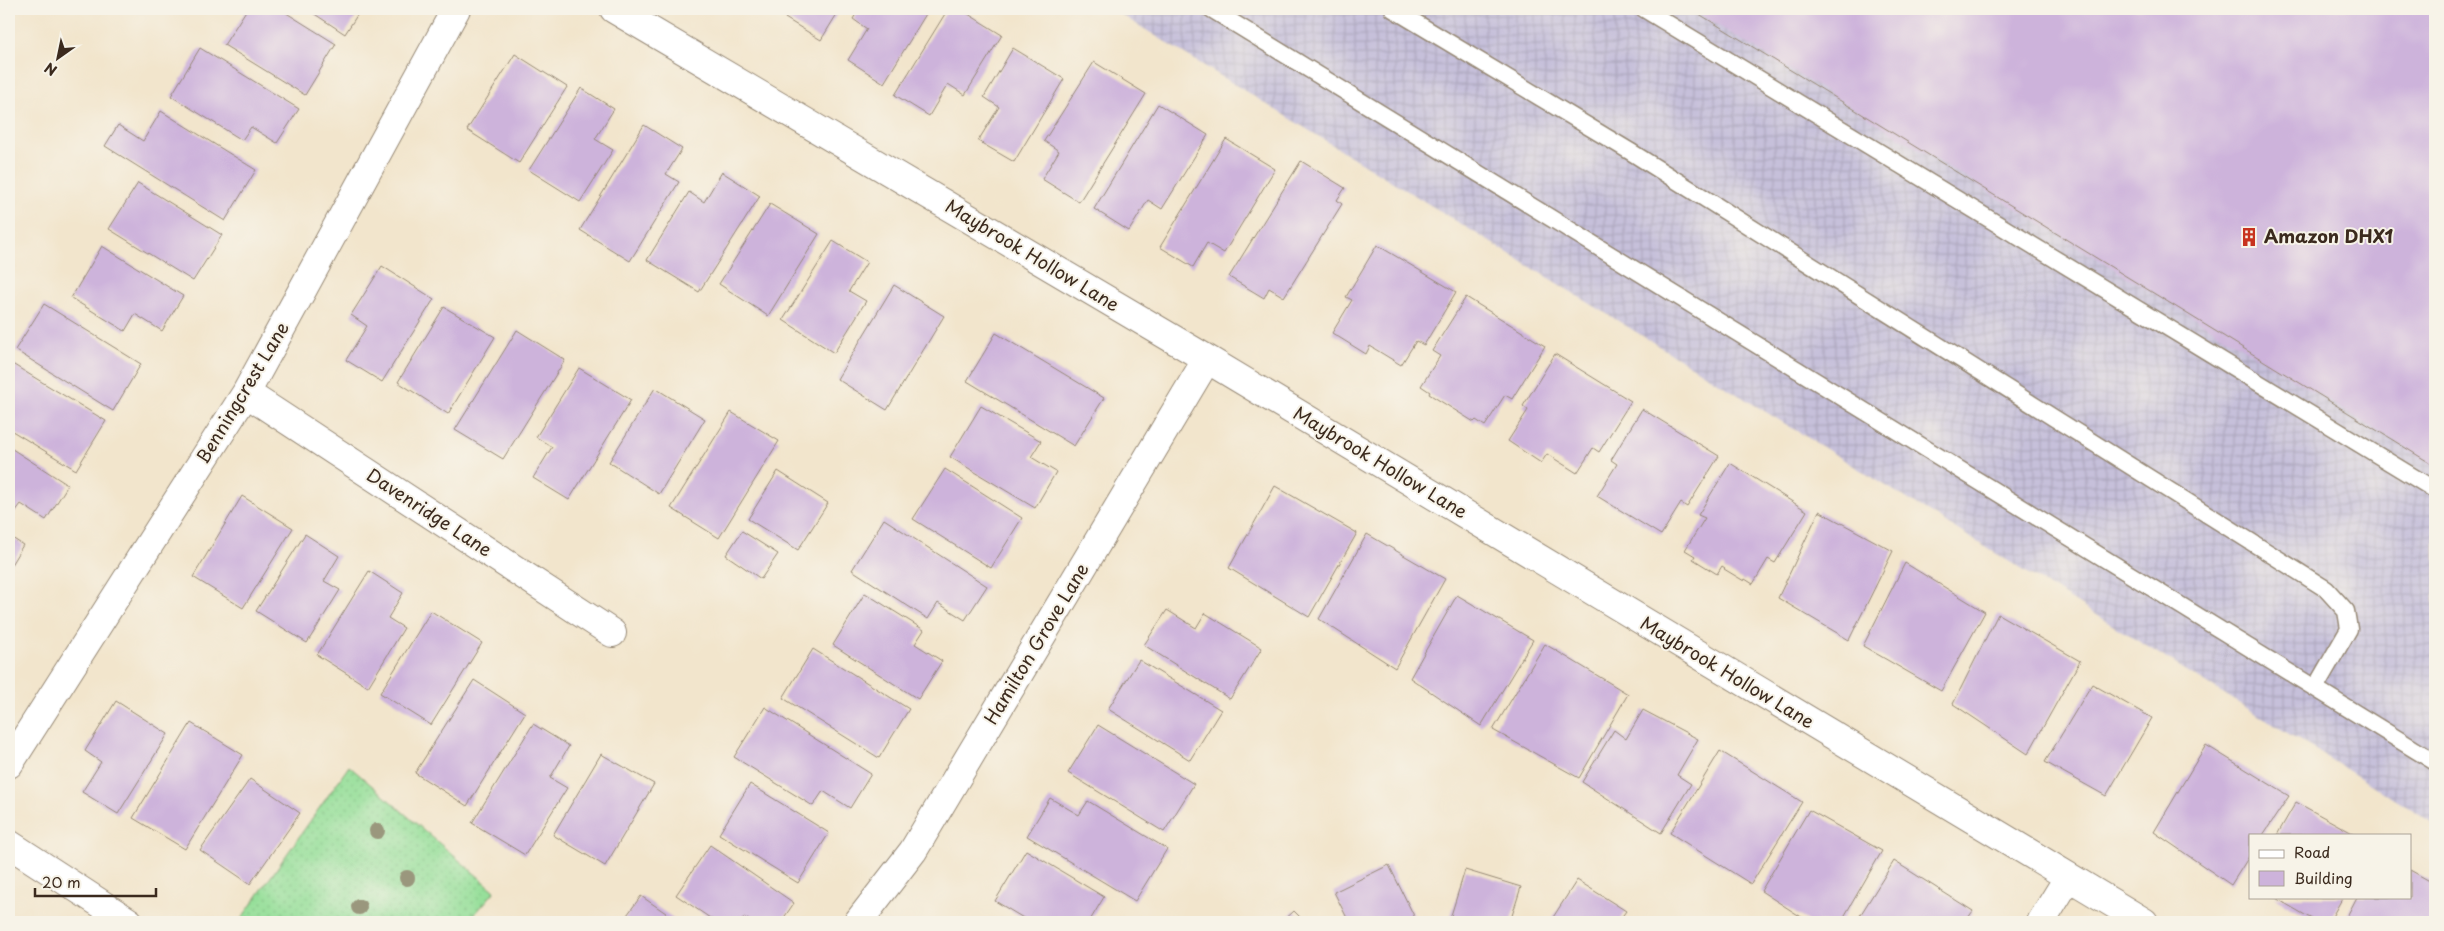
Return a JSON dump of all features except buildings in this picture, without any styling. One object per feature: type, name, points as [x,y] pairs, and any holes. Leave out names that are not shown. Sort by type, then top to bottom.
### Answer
[{"type":"street","name":"Benningcrest Lane","points":[[9,764],[246,393],[456,9]]},
{"type":"street","name":"Maybrook Hollow Lane","points":[[614,9],[1207,359],[2144,922]]},
{"type":"street","name":"Hamilton Grove Lane","points":[[858,922],[913,851],[1207,359]]},
{"type":"street","name":"Davenridge Lane","points":[[246,393],[612,633]]},
{"type":"street","points":[[9,844],[129,922]]},
{"type":"street","points":[[2041,922],[2068,878]]},
{"type":"lane","points":[[1211,9],[2435,762]]},
{"type":"lane","points":[[1393,9],[1631,152],[2326,589],[2346,611],[2349,629],[2315,688]]},
{"type":"lane","points":[[1644,9],[2435,490]]},
{"type":"shaded area","points":[[1112,9],[2435,9],[2435,824]]},
{"type":"green space","points":[[349,766],[495,891],[468,922],[239,922]]},
{"type":"place","name":"Amazon DHX1","points":[[2249,237]]}]
